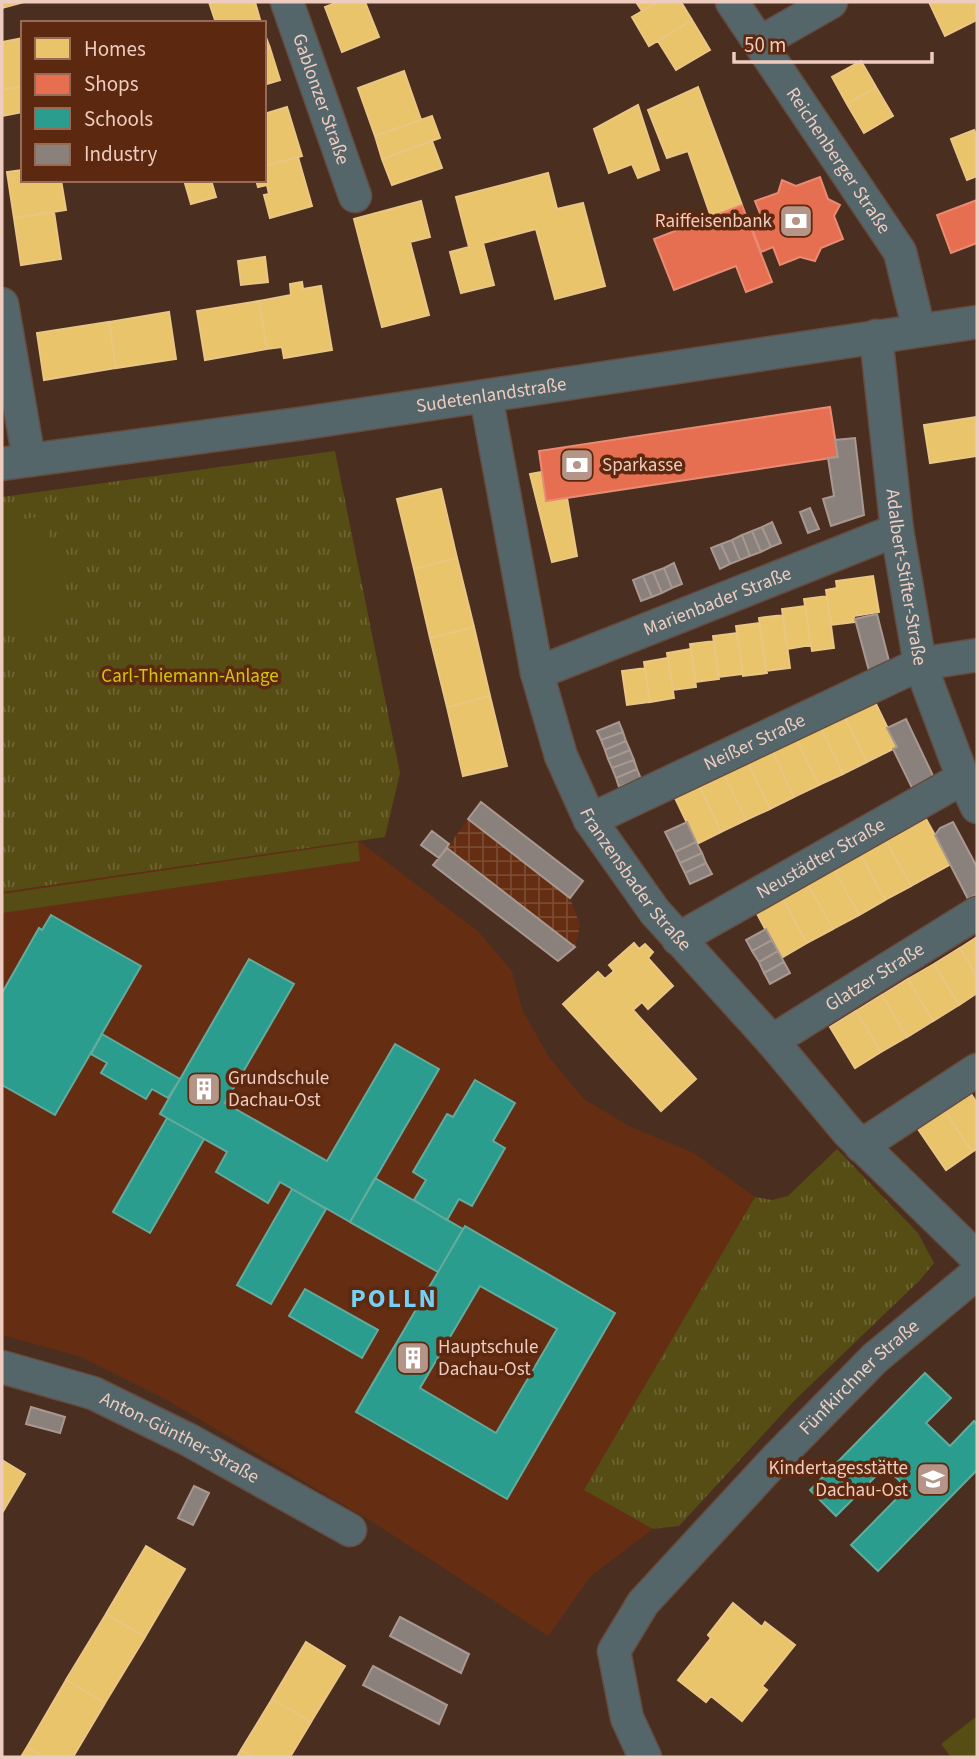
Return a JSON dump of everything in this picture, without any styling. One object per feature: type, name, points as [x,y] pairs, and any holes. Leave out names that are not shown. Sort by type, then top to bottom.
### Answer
[{"type":"street","name":"Gablonzer Straße","points":[[287,2],[355,196]]},
{"type":"street","name":"Reichenberger Straße","points":[[732,2],[900,252],[919,330]]},
{"type":"street","points":[[761,42],[831,2]]},
{"type":"street","points":[[2,303],[15,462]]},
{"type":"street","name":"Sudetenlandstraße","points":[[15,462],[486,396],[977,322]]},
{"type":"street","name":"Adalbert-Stifter-Straße","points":[[876,336],[897,530],[920,664],[963,778],[977,807]]},
{"type":"street","name":"Franzensbader Straße","points":[[486,396],[537,673],[561,756],[590,820],[655,912],[678,939],[772,1041],[861,1146],[977,1258]]},
{"type":"street","name":"Marienbader Straße","points":[[537,673],[897,530]]},
{"type":"street","name":"Neißer Straße","points":[[590,820],[920,664],[977,655]]},
{"type":"street","name":"Neustädter Straße","points":[[678,939],[963,778]]},
{"type":"street","name":"Glatzer Straße","points":[[772,1041],[977,913]]},
{"type":"street","points":[[861,1146],[977,1070]]},
{"type":"street","name":"Fünfkirchner Straße","points":[[645,1757],[627,1718],[614,1651],[643,1603],[774,1461],[875,1358],[977,1273]]},
{"type":"street","name":"Anton-Günther-Straße","points":[[2,1367],[93,1393],[189,1440],[350,1530]]},
{"type":"shaded area","points":[[468,819],[570,898],[580,925],[575,947],[447,848]]},
{"type":"shaded area","points":[[359,841],[478,931],[512,971],[522,1009],[549,1057],[584,1099],[631,1127],[694,1153],[755,1197],[585,1490],[653,1529],[591,1576],[548,1636],[374,1523],[167,1400],[81,1357],[2,1335],[2,892]]},
{"type":"green space","name":"Carl-Thiemann-Anlage","points":[[335,451],[400,773],[385,837],[2,892],[2,497]]},
{"type":"green space","points":[[45,516],[51,557],[65,558],[69,581],[55,586],[61,628],[2,637],[2,522]]},
{"type":"green space","points":[[358,842],[360,861],[2,913],[2,894]]},
{"type":"green space","points":[[837,1149],[918,1233],[934,1263],[920,1280],[795,1400],[679,1526],[653,1529],[584,1490],[755,1197],[772,1200],[788,1196]]},
{"type":"green space","points":[[977,1716],[977,1757],[951,1757],[941,1744]]},
{"type":"building: Homes","points":[[2,2],[24,2],[2,8]]},
{"type":"building: Homes","points":[[209,2],[255,2],[260,21],[215,21]]},
{"type":"building: Homes","points":[[338,2],[365,2],[379,37],[342,52],[325,7]]},
{"type":"building: Homes","points":[[636,2],[658,2],[642,11]]},
{"type":"building: Homes","points":[[658,2],[681,2],[692,20],[649,46],[632,17]]},
{"type":"building: Homes","points":[[929,2],[977,2],[977,20],[945,36]]},
{"type":"building: Homes","points":[[692,20],[710,50],[676,70],[658,41]]},
{"type":"building: Homes","points":[[21,38],[21,86],[2,90],[2,42]]},
{"type":"building: Homes","points":[[270,48],[280,80],[266,84],[266,49]]},
{"type":"building: Homes","points":[[861,61],[876,87],[847,104],[832,77]]},
{"type":"building: Homes","points":[[404,71],[421,120],[375,136],[358,88]]},
{"type":"building: Homes","points":[[21,86],[21,112],[2,116],[2,90]]},
{"type":"building: Homes","points":[[698,87],[742,205],[711,217],[688,151],[667,158],[648,110]]},
{"type":"building: Homes","points":[[876,87],[893,116],[864,133],[847,104]]},
{"type":"building: Homes","points":[[638,105],[659,170],[638,178],[632,164],[609,173],[594,129]]},
{"type":"building: Homes","points":[[287,107],[302,156],[266,166],[266,113]]},
{"type":"building: Homes","points":[[432,116],[440,138],[382,159],[375,136]]},
{"type":"building: Homes","points":[[974,130],[977,137],[977,176],[967,180],[951,139]]},
{"type":"building: Homes","points":[[432,141],[442,168],[392,185],[382,159]]},
{"type":"building: Homes","points":[[298,157],[312,206],[270,218],[264,195],[269,194],[267,185],[258,187],[257,182],[266,182],[266,165]]},
{"type":"building: Homes","points":[[21,170],[21,182],[61,182],[66,210],[14,218],[7,172]]},
{"type":"building: Homes","points":[[548,173],[557,209],[583,203],[605,286],[555,299],[536,229],[483,243],[494,285],[461,293],[450,252],[469,247],[456,197]]},
{"type":"building: Homes","points":[[185,182],[212,182],[216,197],[191,204]]},
{"type":"building: Homes","points":[[421,201],[430,237],[410,242],[429,315],[382,327],[354,219]]},
{"type":"building: Homes","points":[[54,212],[61,259],[21,265],[14,218]]},
{"type":"building: Homes","points":[[265,257],[268,282],[241,285],[238,261]]},
{"type":"building: Homes","points":[[302,282],[303,289],[321,286],[332,350],[284,358],[282,347],[267,349],[259,301],[291,295],[290,284]]},
{"type":"building: Homes","points":[[259,301],[267,349],[205,360],[197,311]]},
{"type":"building: Homes","points":[[169,312],[176,359],[116,368],[109,322]]},
{"type":"building: Homes","points":[[109,322],[116,368],[44,380],[37,333]]},
{"type":"building: Homes","points":[[977,417],[977,456],[930,463],[924,425]]},
{"type":"building: Homes","points":[[542,472],[546,501],[567,498],[577,556],[552,562],[530,474]]},
{"type":"building: Homes","points":[[441,489],[457,558],[414,569],[397,499]]},
{"type":"building: Homes","points":[[457,558],[474,627],[430,638],[414,569]]},
{"type":"building: Homes","points":[[873,576],[879,612],[854,616],[854,622],[831,625],[826,590],[837,588],[836,581]]},
{"type":"building: Homes","points":[[827,596],[834,648],[812,651],[804,599]]},
{"type":"building: Homes","points":[[805,606],[811,645],[787,649],[782,609]]},
{"type":"building: Homes","points":[[783,615],[790,668],[766,671],[759,618]]},
{"type":"building: Homes","points":[[759,623],[767,673],[743,676],[736,626]]},
{"type":"building: Homes","points":[[474,627],[490,696],[447,707],[430,638]]},
{"type":"building: Homes","points":[[737,633],[743,674],[719,677],[713,636]]},
{"type":"building: Homes","points":[[714,641],[719,679],[696,682],[690,644]]},
{"type":"building: Homes","points":[[691,649],[696,687],[673,690],[667,653]]},
{"type":"building: Homes","points":[[668,658],[674,698],[650,702],[644,662]]},
{"type":"building: Homes","points":[[645,668],[650,702],[627,705],[622,671]]},
{"type":"building: Homes","points":[[490,696],[507,766],[463,776],[447,707]]},
{"type":"building: Homes","points":[[875,702],[897,747],[867,762],[845,717]]},
{"type":"building: Homes","points":[[845,717],[867,762],[843,774],[821,728]]},
{"type":"building: Homes","points":[[821,728],[843,774],[819,785],[797,740]]},
{"type":"building: Homes","points":[[797,740],[819,785],[794,797],[773,752]]},
{"type":"building: Homes","points":[[773,752],[794,797],[770,809],[748,763]]},
{"type":"building: Homes","points":[[748,763],[770,809],[746,820],[724,775]]},
{"type":"building: Homes","points":[[724,775],[746,820],[721,832],[700,787]]},
{"type":"building: Homes","points":[[700,787],[721,832],[697,844],[675,798]]},
{"type":"building: Homes","points":[[926,819],[951,864],[911,886],[886,841]]},
{"type":"building: Homes","points":[[886,841],[911,886],[885,900],[861,855]]},
{"type":"building: Homes","points":[[861,855],[885,900],[859,915],[834,869]]},
{"type":"building: Homes","points":[[834,869],[859,915],[833,929],[808,884]]},
{"type":"building: Homes","points":[[808,884],[833,929],[807,943],[782,898]]},
{"type":"building: Homes","points":[[782,898],[807,943],[781,958],[756,912]]},
{"type":"building: Homes","points":[[977,937],[977,977],[960,948]]},
{"type":"building: Homes","points":[[634,943],[639,949],[645,944],[653,952],[648,958],[673,986],[648,1009],[642,1002],[633,1010],[696,1079],[661,1111],[563,1004],[598,972],[605,979],[614,971],[609,965]]},
{"type":"building: Homes","points":[[960,948],[977,977],[977,993],[959,1005],[934,964]]},
{"type":"building: Homes","points":[[934,964],[959,1005],[933,1021],[908,979]]},
{"type":"building: Homes","points":[[908,979],[933,1021],[907,1037],[882,995]]},
{"type":"building: Homes","points":[[882,995],[907,1037],[881,1052],[856,1011]]},
{"type":"building: Homes","points":[[856,1011],[881,1052],[855,1068],[830,1027]]},
{"type":"building: Homes","points":[[971,1094],[977,1103],[977,1149],[972,1152],[945,1111]]},
{"type":"building: Homes","points":[[945,1111],[972,1152],[946,1170],[918,1129]]},
{"type":"building: Homes","points":[[2,1460],[25,1474],[2,1513]]},
{"type":"building: Homes","points":[[146,1546],[185,1569],[145,1637],[106,1614]]},
{"type":"building: Homes","points":[[733,1603],[762,1627],[765,1622],[795,1645],[762,1686],[767,1690],[742,1721],[711,1696],[706,1702],[678,1680],[711,1638],[708,1635]]},
{"type":"building: Homes","points":[[106,1614],[145,1637],[105,1703],[66,1680]]},
{"type":"building: Homes","points":[[306,1642],[345,1666],[311,1722],[272,1699]]},
{"type":"building: Homes","points":[[66,1680],[105,1703],[73,1757],[45,1757],[27,1747]]},
{"type":"building: Homes","points":[[272,1699],[311,1722],[290,1757],[253,1757],[241,1750]]},
{"type":"building: Homes","points":[[27,1747],[45,1757],[21,1757]]},
{"type":"building: Homes","points":[[241,1750],[253,1757],[237,1757]]},
{"type":"building: Shops","name":"Raiffeisenbank","points":[[820,177],[828,199],[840,205],[834,216],[843,239],[821,248],[815,261],[800,257],[780,265],[773,247],[761,252],[750,223],[762,218],[755,201],[778,193],[782,180],[796,186]]},
{"type":"building: Shops","points":[[977,200],[977,243],[951,253],[937,215]]},
{"type":"building: Shops","points":[[742,205],[772,282],[746,292],[736,266],[674,290],[654,239]]},
{"type":"building: Shops","points":[[830,407],[838,457],[546,501],[539,451]]},
{"type":"building: Schools","points":[[51,915],[141,966],[55,1115],[2,1085],[2,993],[39,928],[42,930]]},
{"type":"building: Schools","name":"Grundschule Dachau-Ost","points":[[249,959],[294,984],[225,1103],[327,1161],[395,1044],[439,1069],[350,1222],[280,1182],[268,1203],[216,1172],[227,1152],[160,1114]]},
{"type":"building: Schools","points":[[102,1034],[180,1079],[168,1098],[152,1089],[146,1099],[101,1073],[107,1063],[91,1054]]},
{"type":"building: Schools","points":[[475,1080],[515,1103],[493,1141],[505,1148],[472,1206],[459,1199],[447,1220],[414,1200],[426,1180],[413,1172],[447,1114],[453,1117]]},
{"type":"building: Schools","points":[[167,1118],[204,1139],[150,1233],[113,1212]]},
{"type":"building: Schools","points":[[375,1178],[463,1229],[438,1272],[350,1222]]},
{"type":"building: Schools","points":[[292,1189],[326,1209],[271,1304],[237,1285]]},
{"type":"building: Schools","name":"Hauptschule Dachau-Ost","points":[[465,1226],[615,1313],[507,1499],[356,1412]],"holes":[[[480,1286],[557,1329],[496,1433],[420,1388]]]},
{"type":"building: Schools","points":[[305,1289],[378,1330],[362,1358],[289,1316]]},
{"type":"building: Schools","name":"Kindertagesstätte Dachau-Ost","points":[[925,1373],[951,1398],[926,1423],[950,1446],[974,1421],[977,1424],[977,1470],[878,1571],[851,1545],[907,1488],[885,1467],[836,1516],[810,1490]]},
{"type":"building: Industry","points":[[855,438],[864,515],[831,526],[823,499],[834,496],[828,458],[838,457],[835,440]]},
{"type":"building: Industry","points":[[810,508],[819,529],[808,533],[800,512]]},
{"type":"building: Industry","points":[[772,522],[781,543],[771,547],[762,527]]},
{"type":"building: Industry","points":[[762,527],[771,547],[761,552],[752,531]]},
{"type":"building: Industry","points":[[752,531],[761,552],[750,556],[742,535]]},
{"type":"building: Industry","points":[[742,535],[750,556],[740,560],[732,540]]},
{"type":"building: Industry","points":[[732,540],[740,560],[730,564],[721,544]]},
{"type":"building: Industry","points":[[721,544],[730,564],[720,569],[711,548]]},
{"type":"building: Industry","points":[[674,563],[682,584],[672,588],[664,568]]},
{"type":"building: Industry","points":[[664,568],[672,588],[662,593],[653,572]]},
{"type":"building: Industry","points":[[653,572],[662,593],[652,597],[643,576]]},
{"type":"building: Industry","points":[[643,576],[652,597],[641,601],[633,580]]},
{"type":"building: Industry","points":[[877,614],[889,661],[869,671],[855,619]]},
{"type":"building: Industry","points":[[906,719],[937,784],[915,794],[893,749],[897,747],[887,728]]},
{"type":"building: Industry","points":[[619,722],[623,732],[601,740],[597,731]]},
{"type":"building: Industry","points":[[623,732],[626,741],[605,750],[601,740]]},
{"type":"building: Industry","points":[[626,741],[630,750],[608,759],[605,750]]},
{"type":"building: Industry","points":[[630,750],[634,760],[612,768],[608,759]]},
{"type":"building: Industry","points":[[634,760],[637,769],[616,778],[612,768]]},
{"type":"building: Industry","points":[[637,769],[641,779],[619,787],[616,778]]},
{"type":"building: Industry","points":[[481,802],[583,881],[570,898],[468,819]]},
{"type":"building: Industry","points":[[687,822],[696,842],[675,852],[665,832]]},
{"type":"building: Industry","points":[[953,822],[977,867],[977,894],[968,899],[935,835],[940,828]]},
{"type":"building: Industry","points":[[432,831],[449,844],[439,858],[421,845]]},
{"type":"building: Industry","points":[[696,842],[702,853],[680,863],[675,852]]},
{"type":"building: Industry","points":[[447,848],[575,947],[558,961],[433,865]]},
{"type":"building: Industry","points":[[702,853],[706,863],[685,873],[680,863]]},
{"type":"building: Industry","points":[[706,863],[712,874],[690,884],[685,873]]},
{"type":"building: Industry","points":[[766,929],[772,940],[752,951],[746,940]]},
{"type":"building: Industry","points":[[772,940],[778,951],[759,962],[752,951]]},
{"type":"building: Industry","points":[[778,951],[784,962],[764,973],[759,962]]},
{"type":"building: Industry","points":[[784,962],[790,973],[770,984],[764,973]]},
{"type":"building: Industry","points":[[31,1407],[65,1417],[60,1433],[26,1424]]},
{"type":"building: Industry","points":[[194,1486],[209,1493],[193,1525],[178,1518]]},
{"type":"building: Industry","points":[[400,1617],[469,1654],[461,1673],[390,1636]]},
{"type":"building: Industry","points":[[373,1666],[447,1705],[439,1724],[363,1685]]},
{"type":"place","name":"Raiffeisenbank","points":[[796,221]]},
{"type":"place","name":"Sparkasse","points":[[577,465]]},
{"type":"place","name":"Grundschule Dachau-Ost","points":[[204,1089]]},
{"type":"place","name":"Hauptschule Dachau-Ost","points":[[413,1358]]},
{"type":"place","name":"Kindertagesstätte Dachau-Ost","points":[[933,1479]]},
{"type":"district","name":"POLLN","points":[[394,1298]]}]
